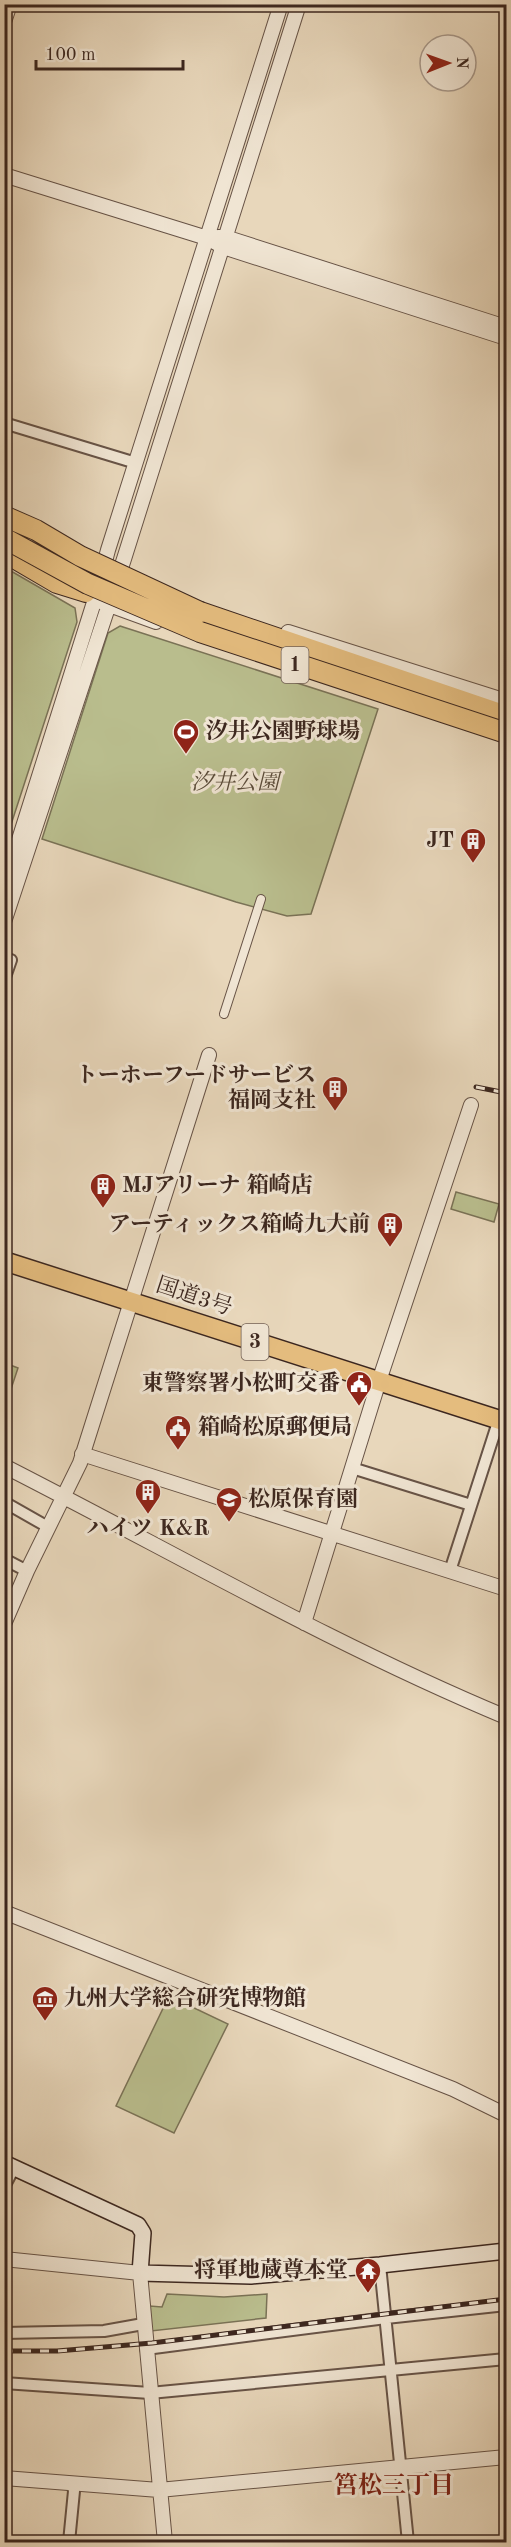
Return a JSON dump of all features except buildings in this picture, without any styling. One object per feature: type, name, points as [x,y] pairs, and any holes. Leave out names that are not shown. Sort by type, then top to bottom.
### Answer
[{"type":"highway","points":[[4,516],[36,530],[80,556],[200,612],[507,716]]},
{"type":"highway","name":"1","points":[[4,528],[93,576],[201,627],[254,647],[507,731]]},
{"type":"highway","name":"1","points":[[4,538],[88,584],[200,632],[507,731]]},
{"type":"highway","points":[[12,556],[57,583],[96,599]]},
{"type":"highway","name":"国道3号","points":[[4,1261],[503,1420]]},
{"type":"main road","points":[[10,2166],[138,2225],[144,2233],[140,2272],[251,2276],[507,2251]]},
{"type":"street","points":[[4,22],[10,4]]},
{"type":"street","points":[[4,922],[102,572],[281,4]]},
{"type":"street","points":[[96,599],[116,577],[299,4]]},
{"type":"street","points":[[4,175],[507,327]]},
{"type":"street","points":[[224,242],[507,338]]},
{"type":"street","points":[[4,423],[136,463]]},
{"type":"street","points":[[4,516],[62,552],[102,572],[507,701]]},
{"type":"street","points":[[4,538],[51,561],[96,599],[263,658],[507,731]]},
{"type":"street","points":[[4,886],[48,768]]},
{"type":"street","points":[[224,1014],[261,899]]},
{"type":"street","points":[[4,980],[11,960]]},
{"type":"street","points":[[5,1622],[82,1454],[209,1055]]},
{"type":"street","points":[[304,1623],[379,1380],[471,1105]]},
{"type":"street","points":[[450,1571],[471,1505],[503,1420]]},
{"type":"street","points":[[82,1454],[507,1589]]},
{"type":"street","points":[[4,1466],[304,1623],[416,1677],[507,1717]]},
{"type":"street","points":[[352,1468],[471,1505]]},
{"type":"street","points":[[4,1502],[48,1527]]},
{"type":"street","points":[[4,1559],[27,1571]]},
{"type":"street","points":[[4,1912],[453,2089],[507,2115]]},
{"type":"street","points":[[4,2187],[10,2166]]},
{"type":"street","points":[[4,2259],[140,2272],[143,2324],[165,2542]]},
{"type":"street","points":[[380,2265],[408,2542]]},
{"type":"street","points":[[146,2349],[507,2305]]},
{"type":"street","points":[[4,2333],[104,2331],[143,2324]]},
{"type":"street","points":[[4,2383],[150,2393],[507,2359]]},
{"type":"street","points":[[4,2478],[159,2490],[507,2457]]},
{"type":"street","points":[[69,2542],[74,2491],[72,2483]]},
{"type":"green space","points":[[4,567],[75,608],[77,622],[5,843]]},
{"type":"green space","name":"汐井公園","points":[[120,626],[378,709],[311,914],[287,916],[236,902],[42,839],[108,633]]},
{"type":"green space","points":[[456,1192],[499,1204],[494,1222],[451,1209]]},
{"type":"green space","points":[[4,1363],[18,1368],[5,1407]]},
{"type":"green space","points":[[169,1996],[228,2024],[174,2133],[116,2106]]},
{"type":"green space","points":[[167,2294],[224,2297],[267,2294],[266,2318],[151,2331],[150,2306],[162,2307]]},
{"type":"railway","points":[[476,1087],[506,1093]]},
{"type":"railway","points":[[4,2351],[57,2351],[152,2343],[506,2299]]},
{"type":"place","name":"汐井公園野球場","points":[[186,755]]},
{"type":"place","name":"JT","points":[[473,864]]},
{"type":"place","name":"トーホーフードサービス 福岡支社","points":[[335,1112]]},
{"type":"place","name":"MJアリーナ 箱崎店","points":[[103,1209]]},
{"type":"place","name":"アーティックス箱崎九大前","points":[[390,1248]]},
{"type":"place","name":"東警察署小松町交番","points":[[359,1407]]},
{"type":"place","name":"箱崎松原郵便局","points":[[178,1451]]},
{"type":"place","name":"ハイツ K&R","points":[[148,1515]]},
{"type":"place","name":"松原保育園","points":[[229,1523]]},
{"type":"place","name":"九州大学総合研究博物館","points":[[45,2022]]},
{"type":"place","name":"将軍地蔵尊本堂","points":[[368,2294]]},
{"type":"district","name":"筥松三丁目","points":[[394,2487]]}]
